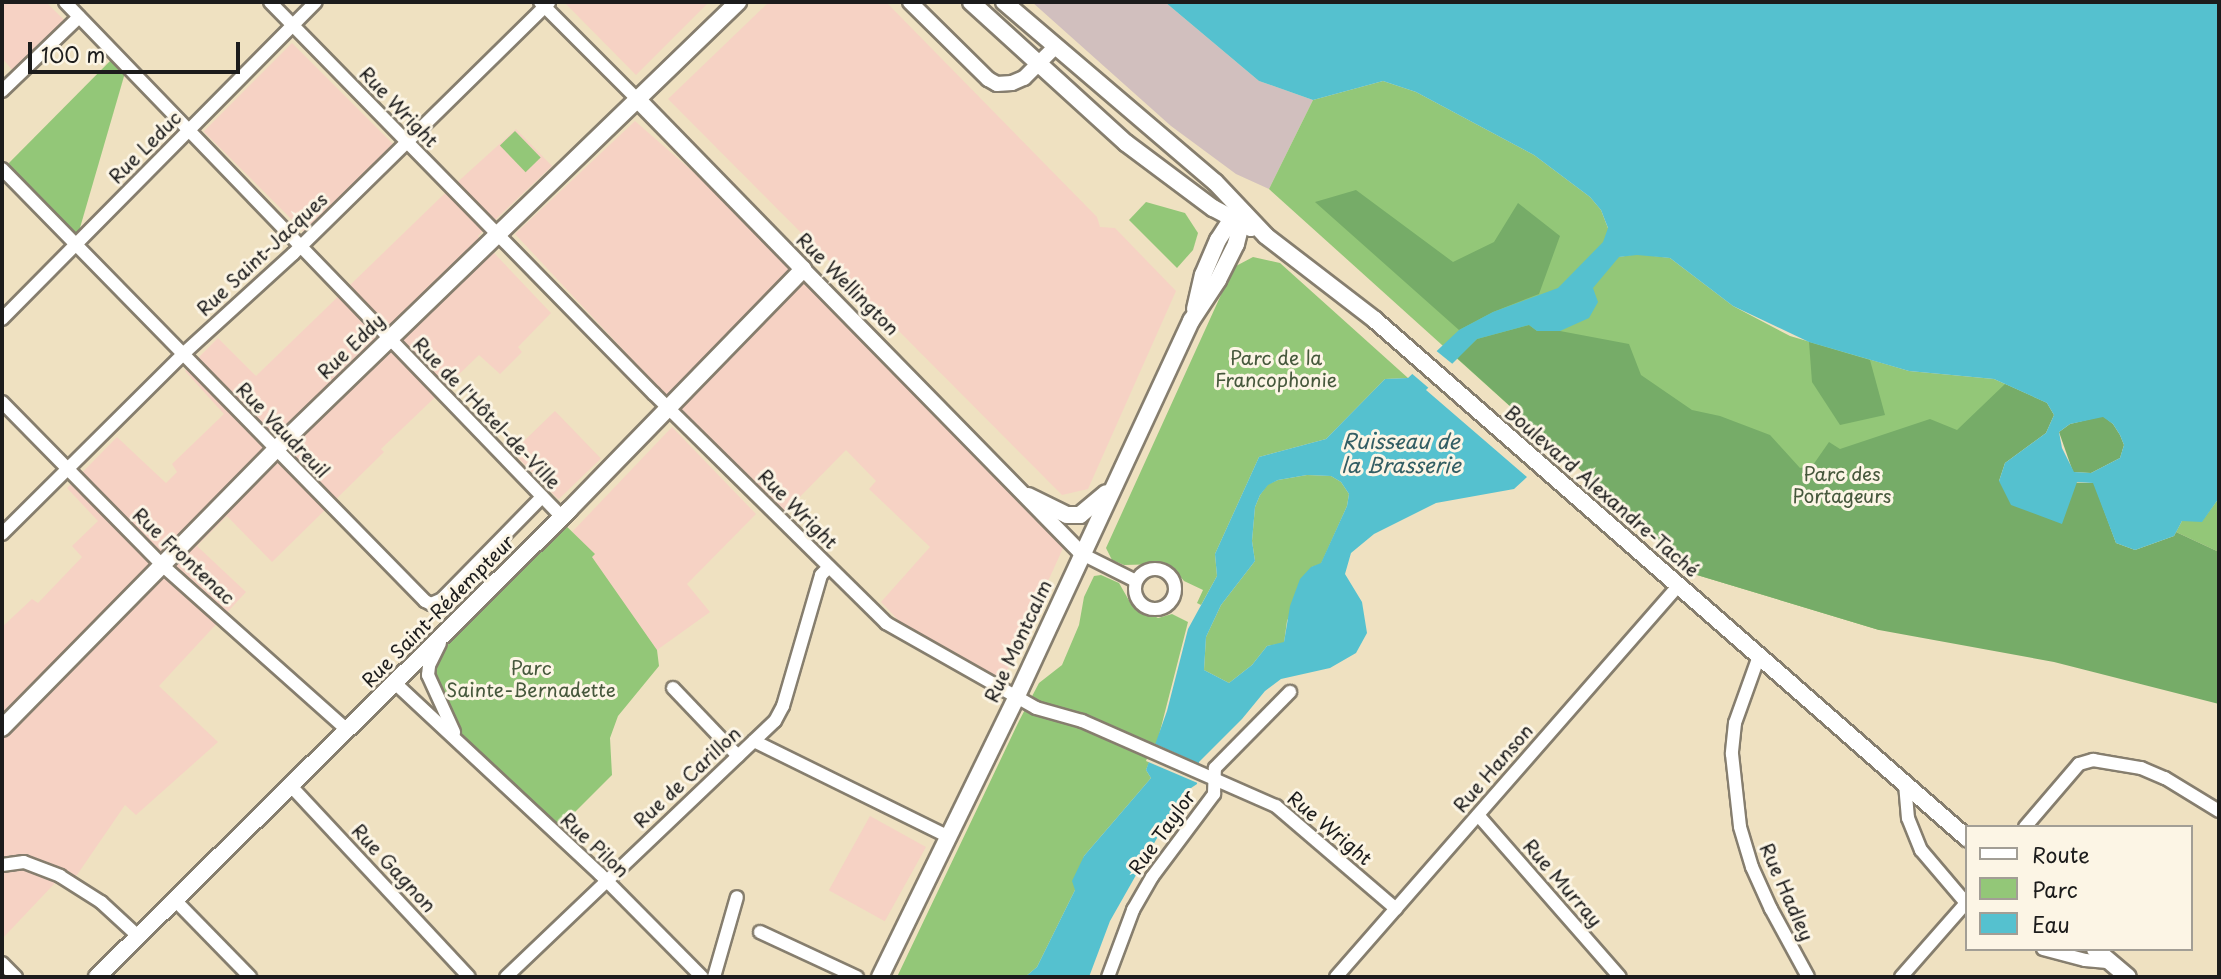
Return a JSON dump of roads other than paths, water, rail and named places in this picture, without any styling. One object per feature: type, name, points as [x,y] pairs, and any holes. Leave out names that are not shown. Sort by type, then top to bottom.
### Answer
[{"type":"main road","name":"Rue Eddy","points":[[2,727],[275,450],[496,233],[738,2]]},
{"type":"main road","name":"Boulevard Alexandre-Taché","points":[[971,2],[1126,143],[1213,208],[1239,216]]},
{"type":"main road","name":"Boulevard Alexandre-Taché","points":[[1004,2],[1215,182],[1239,216],[1341,292],[1454,388],[1966,837]]},
{"type":"main road","name":"Rue Wellington","points":[[637,99],[803,269]]},
{"type":"main road","name":"Rue Montcalm","points":[[880,977],[1016,698],[1191,321],[1218,280],[1236,244],[1239,216]]},
{"type":"main road","name":"Rue Saint-Rédempteur","points":[[97,977],[562,517],[803,269]]},
{"type":"main road","points":[[1028,496],[1067,515],[1080,515],[1113,487]]},
{"type":"main road","points":[[2097,951],[2128,977]]},
{"type":"street","name":"Rue de l'Hôtel-de-Ville","points":[[65,2],[562,517]]},
{"type":"street","name":"Rue Wright","points":[[270,2],[667,407],[895,629],[1044,712],[1082,721],[1276,806],[1396,909]]},
{"type":"street","name":"Rue Leduc","points":[[2,319],[316,2]]},
{"type":"street","points":[[909,2],[988,79],[997,83],[1018,81],[1055,47]]},
{"type":"street","name":"Rue Wellington","points":[[544,3],[637,99]]},
{"type":"street","name":"Rue Saint-Jacques","points":[[2,534],[182,355],[407,142],[544,3]]},
{"type":"street","points":[[2,92],[79,17]]},
{"type":"street","name":"Rue Vaudreuil","points":[[2,169],[275,450],[420,597],[431,604],[442,599],[542,497]]},
{"type":"street","name":"Rue Wellington","points":[[803,269],[1082,554],[1136,581]]},
{"type":"street","name":"Rue Frontenac","points":[[2,402],[162,565],[347,730]]},
{"type":"street","name":"Rue de Carillon","points":[[506,977],[780,715],[821,575],[829,566]]},
{"type":"street","name":"Rue Hanson","points":[[1336,977],[1678,586]]},
{"type":"street","name":"Rue Pilon","points":[[446,633],[429,666],[428,675],[461,744]]},
{"type":"street","name":"Rue Hadley","points":[[1759,656],[1734,733],[1732,754],[1741,827],[1752,867],[1771,909],[1808,977]]},
{"type":"street","name":"Rue Pilon","points":[[395,683],[606,880],[702,977]]},
{"type":"street","points":[[673,688],[738,756]]},
{"type":"street","name":"Rue Taylor","points":[[1108,977],[1133,910],[1152,877],[1214,794],[1209,775],[1290,692]]},
{"type":"street","points":[[754,741],[947,836]]},
{"type":"street","points":[[2027,825],[2079,764],[2093,760],[2153,773],[2219,811]]},
{"type":"street","points":[[1905,784],[1908,818],[1921,850],[1966,902]]},
{"type":"street","name":"Rue Gagnon","points":[[290,785],[469,977]]},
{"type":"street","name":"Rue Murray","points":[[1478,815],[1620,977]]},
{"type":"street","points":[[2,865],[24,862],[60,876],[101,902],[138,936]]},
{"type":"street","points":[[714,977],[737,897]]},
{"type":"street","points":[[174,899],[250,977]]},
{"type":"street","points":[[1900,977],[1966,904]]},
{"type":"street","points":[[760,932],[857,977]]},
{"type":"street","points":[[2050,951],[2110,962]]},
{"type":"street","points":[[2,963],[16,977]]},
{"type":"water","name":"Ruisseau de la Brasserie","points":[[1165,2],[2219,2],[2219,498],[2202,522],[2182,521],[2174,536],[2135,550],[2116,543],[2093,483],[2077,482],[2062,524],[2011,505],[1999,481],[2005,463],[2046,433],[2054,415],[2047,403],[1994,379],[1909,371],[1809,342],[1733,306],[1670,258],[1637,255],[1619,257],[1593,288],[1598,302],[1589,318],[1560,331],[1537,331],[1529,325],[1477,339],[1426,390],[1527,477],[1514,489],[1436,503],[1374,534],[1351,553],[1345,574],[1362,602],[1367,633],[1356,653],[1330,668],[1281,679],[1265,691],[1242,719],[1199,762],[1197,784],[1182,794],[1110,921],[1089,977],[1025,977],[1037,967],[1075,890],[1072,881],[1084,856],[1151,778],[1146,770],[1167,711],[1188,629],[1217,576],[1215,554],[1259,457],[1326,439],[1385,379],[1408,378],[1459,330],[1493,312],[1558,288],[1603,242],[1608,228],[1601,210],[1590,197],[1534,155],[1416,92],[1383,81],[1313,100],[1259,81]],"holes":[[[2103,417],[2113,424],[2120,435],[2124,445],[2120,458],[2091,473],[2074,472],[2062,448],[2059,432],[2070,424]],[[1307,475],[1331,476],[1341,482],[1349,494],[1347,506],[1321,563],[1311,567],[1300,579],[1290,606],[1284,642],[1267,646],[1252,665],[1229,683],[1204,670],[1206,637],[1221,605],[1255,561],[1252,541],[1255,507],[1260,495],[1268,485],[1278,480]]]},
{"type":"park label","name":"Parc de la Francophonie","points":[[1276,369]]},
{"type":"park label","name":"Parc des Portageurs","points":[[1842,485]]},
{"type":"park label","name":"Parc Sainte-Bernadette","points":[[531,679]]}]
